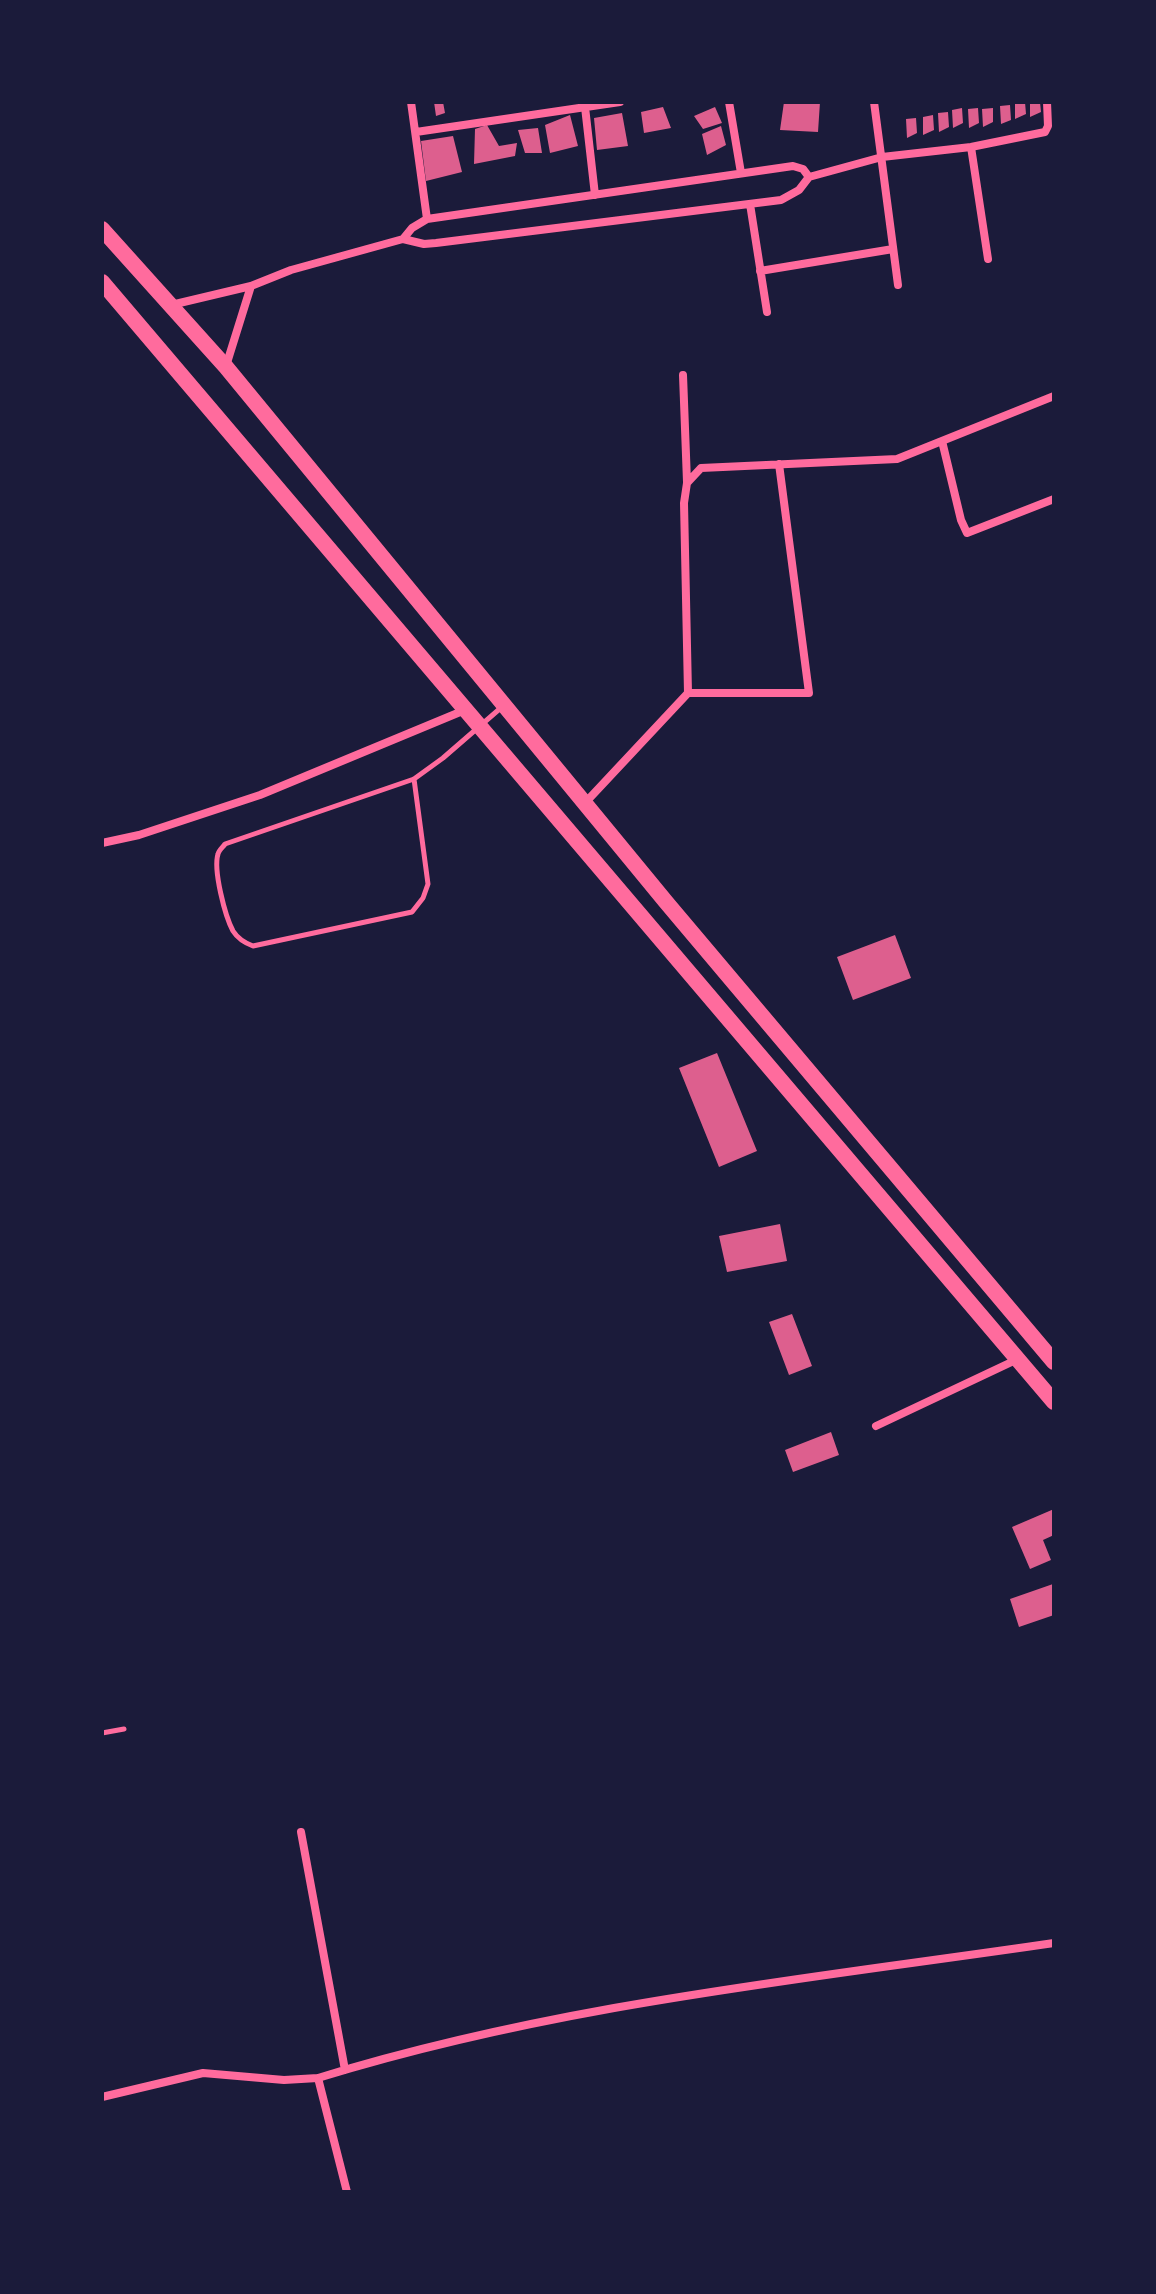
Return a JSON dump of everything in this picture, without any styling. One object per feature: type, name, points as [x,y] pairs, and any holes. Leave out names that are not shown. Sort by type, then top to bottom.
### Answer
[{"type":"main road","points":[[102,229],[226,367],[584,803],[1054,1362]]},
{"type":"main road","points":[[102,282],[1054,1402]]},
{"type":"street","points":[[411,102],[427,219]]},
{"type":"street","points":[[416,132],[620,102]]},
{"type":"street","points":[[729,102],[741,173]]},
{"type":"street","points":[[874,102],[898,285]]},
{"type":"street","points":[[170,305],[251,286],[291,270],[403,239],[424,244],[436,243],[781,200],[792,195],[809,177],[882,157],[971,147],[1045,132],[1048,126],[1047,102]]},
{"type":"street","points":[[585,107],[595,195]]},
{"type":"street","points":[[971,147],[988,259]]},
{"type":"street","points":[[403,239],[412,228],[427,219],[793,166],[803,169],[809,177]]},
{"type":"street","points":[[750,204],[767,312]]},
{"type":"street","points":[[760,271],[893,249]]},
{"type":"street","points":[[226,367],[251,286]]},
{"type":"street","points":[[584,803],[688,693],[683,375]]},
{"type":"street","points":[[687,483],[701,468],[897,459],[1054,396]]},
{"type":"street","points":[[942,441],[967,533],[1054,499]]},
{"type":"street","points":[[688,693],[809,693],[779,464]]},
{"type":"street","points":[[102,843],[139,835],[260,795],[466,709]]},
{"type":"street","points":[[876,1426],[1018,1358]]},
{"type":"street","points":[[301,1832],[345,2070]]},
{"type":"street","points":[[102,2097],[203,2073],[284,2080],[318,2078],[543,2020],[885,1966],[1054,1943]]},
{"type":"street","points":[[318,2078],[347,2192]]},
{"type":"lane","points":[[414,779],[428,884],[423,898],[412,912],[253,946],[242,942],[233,932],[225,910],[217,867],[218,852],[225,844],[414,779],[504,705]]},
{"type":"lane","points":[[102,1733],[124,1729]]},
{"type":"building","points":[[434,102],[443,102],[445,113],[436,116]]},
{"type":"building","points":[[784,102],[820,102],[818,132],[780,130]]},
{"type":"building","points":[[1015,102],[1025,102],[1026,114],[1015,119]]},
{"type":"building","points":[[1030,102],[1040,102],[1041,112],[1030,117]]},
{"type":"building","points":[[1010,105],[1011,120],[1001,124],[1000,106]]},
{"type":"building","points":[[663,107],[671,128],[644,133],[641,112]]},
{"type":"building","points":[[715,107],[722,123],[703,129],[694,116]]},
{"type":"building","points":[[962,108],[963,123],[953,128],[952,110]]},
{"type":"building","points":[[978,108],[979,123],[969,128],[968,109]]},
{"type":"building","points":[[993,108],[993,122],[983,127],[982,109]]},
{"type":"building","points":[[948,112],[949,127],[939,132],[938,113]]},
{"type":"building","points":[[622,113],[628,146],[597,150],[594,118]]},
{"type":"building","points":[[570,115],[578,146],[550,153],[545,125]]},
{"type":"building","points":[[933,115],[934,130],[923,135],[923,117]]},
{"type":"building","points":[[916,118],[917,133],[907,138],[906,119]]},
{"type":"building","points":[[487,125],[499,146],[517,143],[515,156],[474,164],[475,129]]},
{"type":"building","points":[[721,126],[726,145],[707,155],[702,134]]},
{"type":"building","points":[[538,128],[542,153],[525,153],[518,130]]},
{"type":"building","points":[[453,136],[462,172],[426,181],[421,141]]},
{"type":"building","points":[[895,935],[911,978],[853,1000],[837,957]]},
{"type":"building","points":[[717,1053],[757,1151],[719,1167],[679,1068]]},
{"type":"building","points":[[780,1224],[787,1261],[727,1272],[719,1236]]},
{"type":"building","points":[[792,1314],[812,1366],[789,1375],[769,1322]]},
{"type":"building","points":[[831,1432],[839,1455],[793,1472],[785,1450]]},
{"type":"building","points":[[1054,1509],[1054,1535],[1043,1540],[1051,1560],[1030,1569],[1012,1527]]},
{"type":"building","points":[[1053,1584],[1054,1615],[1019,1627],[1010,1599]]}]
